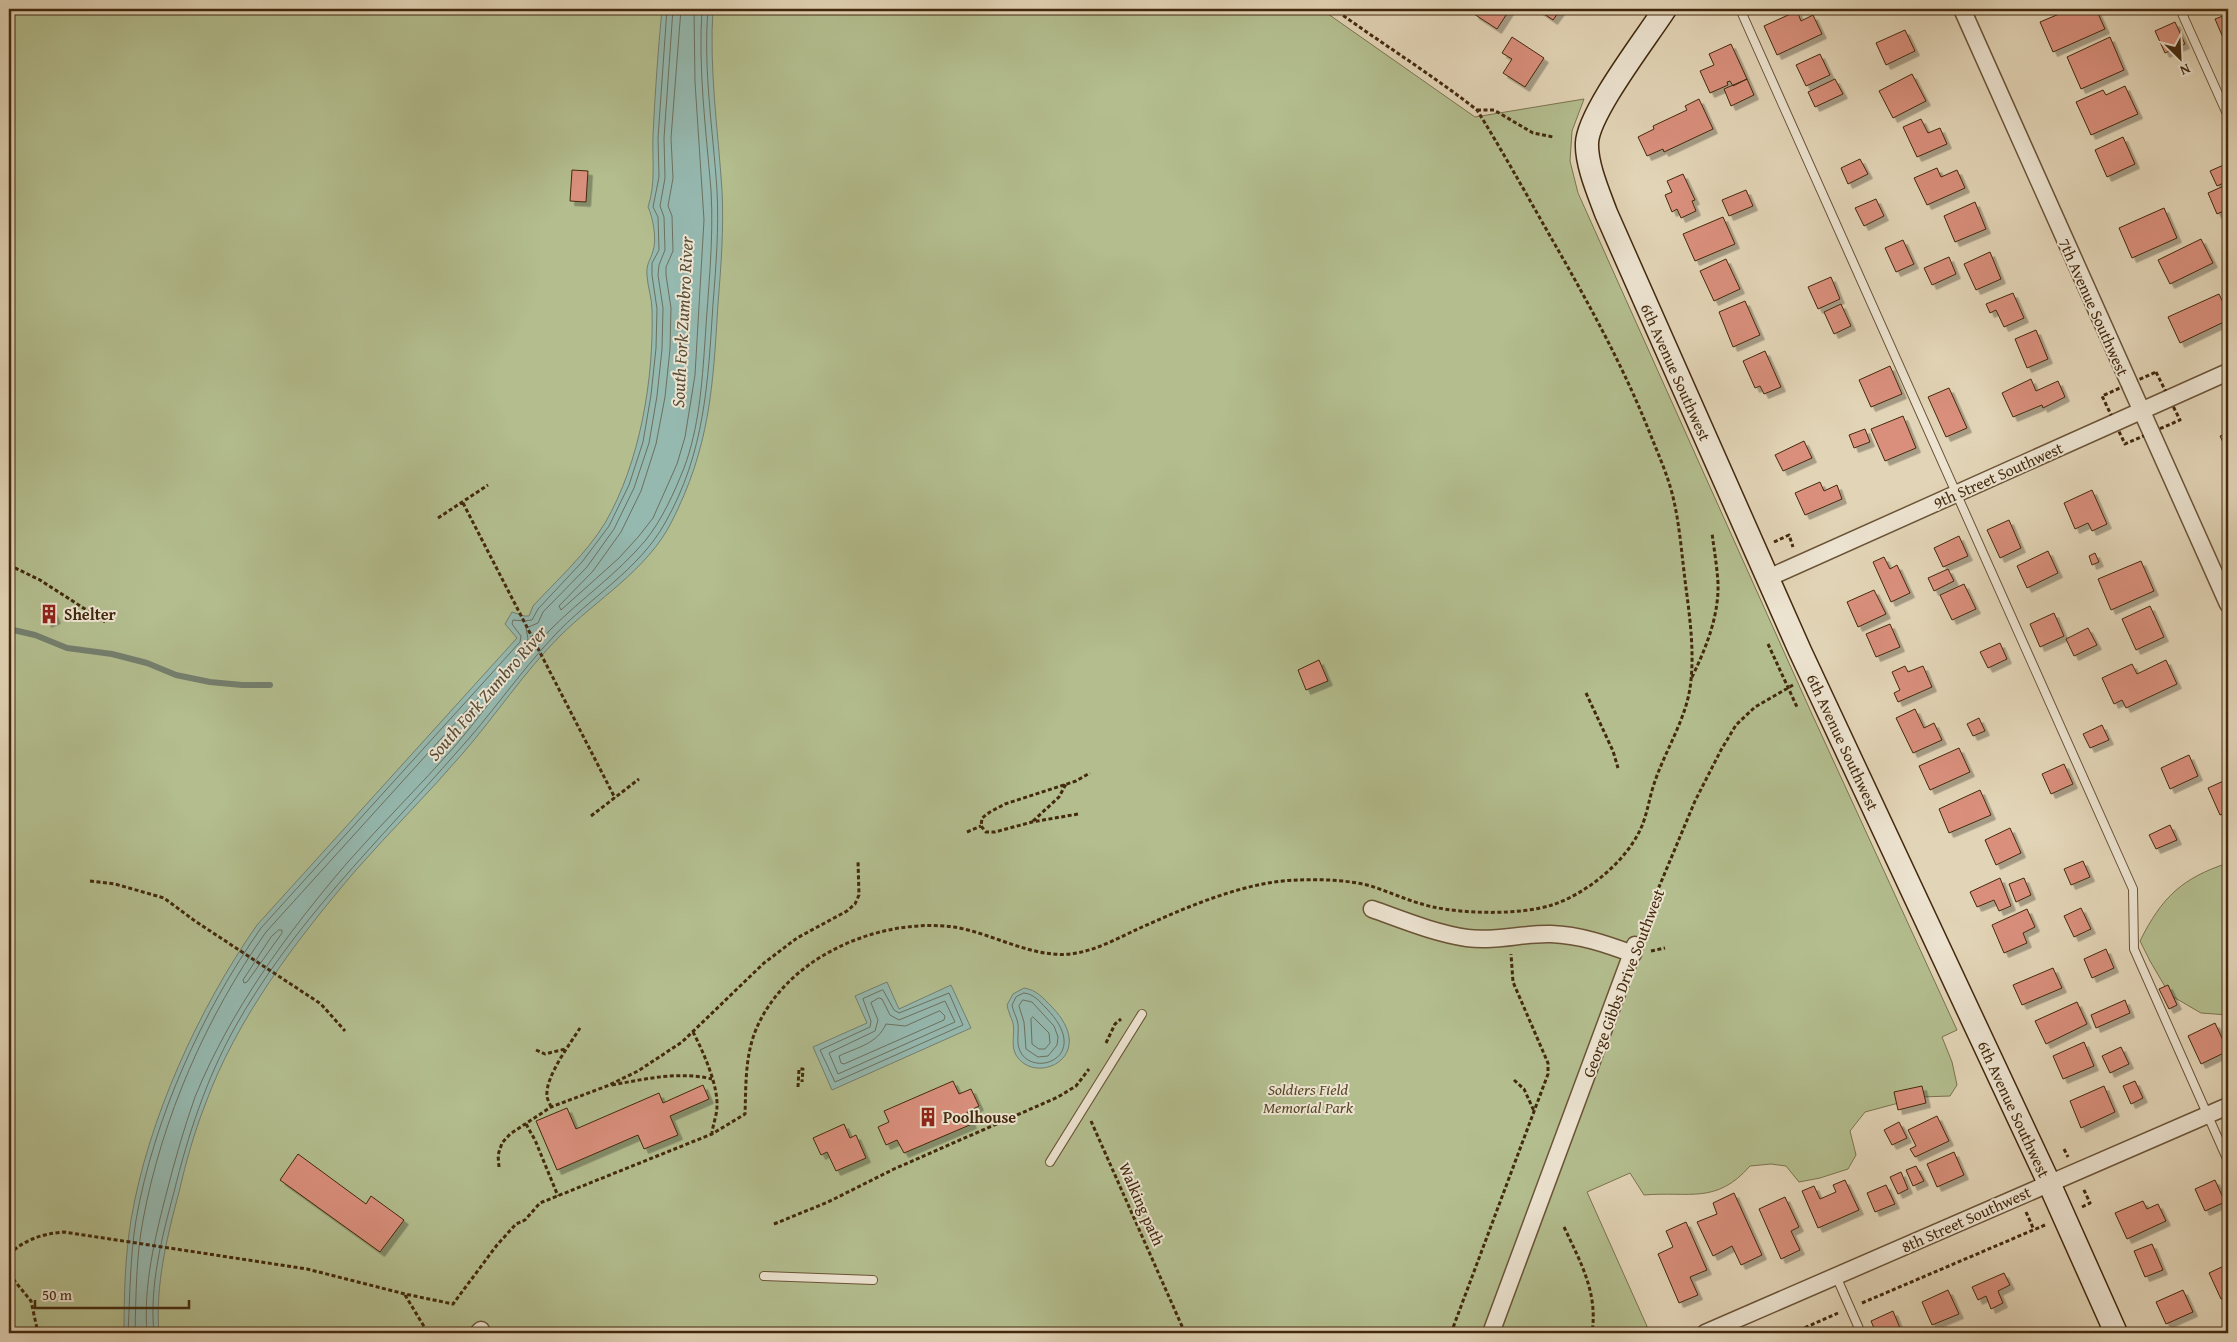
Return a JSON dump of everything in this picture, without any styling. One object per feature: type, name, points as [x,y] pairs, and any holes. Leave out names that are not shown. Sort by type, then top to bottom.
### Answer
[{"type":"street","name":"6th Avenue Southwest","points":[[1666,9],[1605,100],[1593,122],[1587,143],[1594,182],[1768,578],[2116,1333]]},
{"type":"street","name":"7th Avenue Southwest","points":[[1962,9],[2228,604]]},
{"type":"street","name":"9th Street Southwest","points":[[1768,578],[2228,372]]},
{"type":"street","points":[[1372,908],[1450,935],[1492,940],[1550,934],[1574,936],[1634,950]]},
{"type":"street","name":"George Gibbs Drive Southwest","points":[[1491,1333],[1634,950]]},
{"type":"street","name":"8th Street Southwest","points":[[1705,1333],[2228,1106]]},
{"type":"lane","points":[[1740,9],[2133,889],[2134,949],[2228,1161]]},
{"type":"lane","points":[[2180,9],[2228,116]]},
{"type":"lane","points":[[1050,1162],[1142,1014]]},
{"type":"lane","points":[[764,1276],[873,1280]]},
{"type":"lane","points":[[1836,1276],[1862,1333]]},
{"type":"path","points":[[9,1254],[21,1243],[45,1233],[84,1234],[307,1269],[452,1304],[481,1265],[516,1224],[525,1220],[540,1203],[712,1134],[745,1114],[746,1067],[755,1032],[767,1008],[805,966],[847,944],[874,934],[932,926],[958,928],[1006,942],[1066,954],[1087,950],[1191,906],[1257,885],[1294,879],[1343,881],[1368,885],[1435,907],[1511,911],[1554,904],[1577,893],[1614,868],[1640,830],[1655,781],[1682,717],[1692,677],[1690,622],[1678,517],[1665,470],[1616,356],[1477,110],[1334,9]]},
{"type":"path","points":[[1477,110],[1494,110],[1533,133],[1553,137]]},
{"type":"path","points":[[438,518],[488,486]]},
{"type":"path","points":[[463,503],[615,798]]},
{"type":"path","points":[[1692,677],[1704,652],[1715,616],[1718,584],[1712,533]]},
{"type":"path","points":[[9,564],[40,580],[105,622]]},
{"type":"path","points":[[1768,644],[1797,707]]},
{"type":"path","name":"George Gibbs Drive Southwest","points":[[1634,950],[1695,801],[1736,725],[1755,707],[1812,675]]},
{"type":"path","points":[[1586,693],[1613,751],[1618,768]]},
{"type":"path","points":[[1078,814],[1032,822],[995,832],[986,832],[981,826],[982,818],[1005,804],[1076,781],[1090,773]]},
{"type":"path","points":[[591,816],[639,779]]},
{"type":"path","points":[[1032,822],[1059,797],[1066,783]]},
{"type":"path","points":[[967,832],[981,826]]},
{"type":"path","points":[[499,1167],[498,1155],[502,1143],[510,1134],[551,1107],[607,1086],[638,1071],[694,1032],[728,996],[764,963],[797,938],[847,911],[855,904],[859,895],[858,861]]},
{"type":"path","points":[[90,881],[115,884],[164,898],[195,921],[321,1004],[345,1031]]},
{"type":"path","points":[[1451,1333],[1548,1074],[1548,1063],[1513,982],[1510,938],[1511,911]]},
{"type":"path","points":[[1104,1045],[1115,1024],[1126,1016]]},
{"type":"path","points":[[551,1107],[547,1096],[549,1082],[566,1049],[580,1028]]},
{"type":"path","points":[[694,1032],[712,1079],[717,1107],[712,1134]]},
{"type":"path","points":[[536,1050],[545,1054],[566,1049]]},
{"type":"path","points":[[774,1224],[828,1202],[894,1170],[1058,1097],[1076,1086],[1094,1061]]},
{"type":"path","points":[[798,1087],[799,1068],[803,1069],[802,1082]]},
{"type":"path","points":[[607,1086],[673,1075],[696,1075],[712,1079]]},
{"type":"path","points":[[1514,1080],[1524,1089],[1534,1112]]},
{"type":"path","name":"Walking path","points":[[1076,1086],[1185,1333]]},
{"type":"path","points":[[526,1124],[535,1140],[558,1196]]},
{"type":"path","points":[[1564,1228],[1591,1290],[1594,1318],[1592,1333]]},
{"type":"path","points":[[1793,1333],[2034,1230]]},
{"type":"path","points":[[9,1274],[31,1301],[38,1333]]},
{"type":"path","points":[[405,1294],[428,1333]]},
{"type":"green space","name":"Soldiers Field Memorial Park","points":[[9,9],[1321,9],[1475,117],[1584,99],[1572,131],[1570,161],[1578,193],[1811,712],[1957,1030],[1942,1037],[1952,1062],[1957,1085],[1950,1096],[1921,1097],[1865,1112],[1850,1131],[1856,1155],[1848,1169],[1820,1178],[1799,1182],[1786,1166],[1771,1164],[1750,1166],[1738,1178],[1725,1186],[1701,1194],[1644,1195],[1630,1173],[1587,1192],[1650,1333],[9,1333]]},
{"type":"green space","points":[[2228,863],[2228,1015],[2201,1013],[2170,995],[2140,941],[2157,912],[2175,891],[2198,875]]},
{"type":"water","name":"South Fork Zumbro River","points":[[662,9],[713,9],[713,77],[722,190],[721,261],[711,390],[702,442],[684,495],[671,523],[649,555],[547,650],[463,753],[334,896],[270,981],[233,1042],[218,1073],[194,1137],[170,1226],[163,1262],[159,1297],[159,1333],[124,1333],[125,1276],[129,1234],[139,1182],[163,1104],[196,1028],[215,992],[257,925],[517,638],[505,624],[512,612],[529,616],[533,606],[589,545],[605,523],[617,499],[636,447],[647,392],[650,364],[652,310],[647,272],[655,241],[653,222],[648,207],[653,180],[654,119]]},
{"type":"water","points":[[887,982],[899,1009],[951,985],[971,1028],[832,1090],[813,1047],[867,1023],[855,996]]},
{"type":"water","points":[[1024,988],[1033,991],[1043,998],[1065,1025],[1069,1041],[1066,1053],[1058,1062],[1047,1067],[1035,1068],[1023,1063],[1014,1050],[1013,1023],[1007,1005],[1013,994]]},
{"type":"building","points":[[1477,9],[1510,9],[1497,29],[1474,14]]},
{"type":"building","points":[[1537,9],[1561,9],[1553,20]]},
{"type":"building","points":[[2071,9],[2096,9],[2105,29],[2053,52],[2040,22]]},
{"type":"building","points":[[1797,11],[1801,21],[1813,15],[1822,34],[1777,55],[1764,26]]},
{"type":"building","points":[[2228,14],[2228,39],[2224,40],[2215,19]]},
{"type":"building","points":[[2175,22],[2185,44],[2165,53],[2155,31]]},
{"type":"building","points":[[1905,30],[1915,51],[1886,65],[1876,43]]},
{"type":"building","points":[[1512,37],[1544,58],[1525,87],[1503,73],[1512,59],[1502,53]]},
{"type":"building","points":[[2110,37],[2124,70],[2081,89],[2067,57]]},
{"type":"building","points":[[1731,44],[1747,79],[1733,86],[1730,81],[1727,82],[1728,85],[1710,93],[1700,71],[1714,65],[1709,54]]},
{"type":"building","points":[[1820,54],[1830,75],[1806,86],[1796,65]]},
{"type":"building","points":[[1912,74],[1926,101],[1893,118],[1879,91]]},
{"type":"building","points":[[1747,79],[1754,95],[1731,106],[1724,89]]},
{"type":"building","points":[[1835,79],[1843,94],[1815,107],[1808,92]]},
{"type":"building","points":[[2125,86],[2138,114],[2091,135],[2076,102],[2103,90],[2106,95]]},
{"type":"building","points":[[1699,99],[1713,129],[1664,152],[1663,149],[1647,156],[1638,137],[1654,129],[1653,126],[1687,110],[1685,106]]},
{"type":"building","points":[[1921,119],[1928,133],[1940,128],[1947,144],[1917,157],[1903,127]]},
{"type":"building","points":[[2123,137],[2135,164],[2107,177],[2095,150]]},
{"type":"building","points":[[1860,159],[1868,174],[1848,184],[1841,168]]},
{"type":"building","points":[[2228,163],[2228,181],[2217,186],[2210,171]]},
{"type":"building","points":[[1937,168],[1941,177],[1957,170],[1965,188],[1927,205],[1914,178]]},
{"type":"building","points":[[572,170],[588,171],[586,202],[570,201]]},
{"type":"building","points":[[1683,174],[1695,200],[1692,201],[1696,211],[1681,218],[1677,209],[1672,212],[1665,195],[1672,192],[1667,181]]},
{"type":"building","points":[[2228,184],[2228,209],[2217,214],[2208,193]]},
{"type":"building","points":[[1746,190],[1753,206],[1729,216],[1722,200]]},
{"type":"building","points":[[1876,199],[1884,216],[1864,226],[1855,208]]},
{"type":"building","points":[[1975,202],[1986,229],[1955,242],[1944,216]]},
{"type":"building","points":[[2164,208],[2177,238],[2132,258],[2119,228]]},
{"type":"building","points":[[1723,217],[1735,244],[1695,261],[1683,234]]},
{"type":"building","points":[[2201,239],[2213,263],[2170,284],[2158,260]]},
{"type":"building","points":[[1903,240],[1914,264],[1896,272],[1885,248]]},
{"type":"building","points":[[1990,252],[2001,279],[1976,290],[1964,264]]},
{"type":"building","points":[[1949,257],[1956,274],[1932,285],[1924,268]]},
{"type":"building","points":[[1726,259],[1740,289],[1714,301],[1700,271]]},
{"type":"building","points":[[1831,277],[1840,299],[1818,309],[1808,287]]},
{"type":"building","points":[[2013,293],[2024,318],[2004,327],[1996,310],[1990,313],[1986,304]]},
{"type":"building","points":[[2219,294],[2228,313],[2228,320],[2180,343],[2168,317]]},
{"type":"building","points":[[1745,301],[1760,335],[1733,347],[1719,312]]},
{"type":"building","points":[[1841,304],[1851,326],[1834,334],[1824,312]]},
{"type":"building","points":[[2036,330],[2048,359],[2027,368],[2015,339]]},
{"type":"building","points":[[1765,351],[1781,387],[1764,394],[1760,386],[1755,388],[1743,361]]},
{"type":"building","points":[[1890,366],[1902,394],[1871,407],[1859,380]]},
{"type":"building","points":[[2031,379],[2036,391],[2058,381],[2065,397],[2043,408],[2042,405],[2013,417],[2002,393]]},
{"type":"building","points":[[1949,388],[1967,428],[1946,437],[1928,397]]},
{"type":"building","points":[[1903,416],[1916,448],[1885,461],[1871,429]]},
{"type":"building","points":[[1865,429],[1870,442],[1854,448],[1849,435]]},
{"type":"building","points":[[2228,433],[2228,453],[2220,436]]},
{"type":"building","points":[[1804,441],[1812,458],[1783,471],[1775,455]]},
{"type":"building","points":[[1820,482],[1824,491],[1837,485],[1842,499],[1805,515],[1795,493]]},
{"type":"building","points":[[2092,490],[2107,524],[2092,531],[2088,523],[2075,529],[2064,503]]},
{"type":"building","points":[[2009,520],[2021,548],[2000,558],[1987,530]]},
{"type":"building","points":[[1959,536],[1968,556],[1943,567],[1934,548]]},
{"type":"building","points":[[2048,551],[2058,573],[2027,588],[2017,566]]},
{"type":"building","points":[[2095,553],[2099,562],[2092,565],[2089,556]]},
{"type":"building","points":[[1884,557],[1890,569],[1897,565],[1910,593],[1891,602],[1873,562]]},
{"type":"building","points":[[2141,561],[2154,591],[2111,610],[2098,579]]},
{"type":"building","points":[[1948,569],[1954,581],[1934,591],[1928,578]]},
{"type":"building","points":[[1964,584],[1976,609],[1952,620],[1940,595]]},
{"type":"building","points":[[1874,590],[1886,614],[1858,627],[1847,602]]},
{"type":"building","name":"Shelter","points":[[50,605],[56,619],[47,623],[41,609]]},
{"type":"building","points":[[2150,606],[2164,637],[2136,650],[2122,619]]},
{"type":"building","points":[[2054,613],[2064,636],[2040,647],[2030,624]]},
{"type":"building","points":[[1890,624],[1900,647],[1876,657],[1866,634]]},
{"type":"building","points":[[2088,628],[2097,645],[2074,656],[2066,639]]},
{"type":"building","points":[[2000,643],[2007,659],[1988,668],[1980,652]]},
{"type":"building","points":[[1319,660],[1328,681],[1306,690],[1298,670]]},
{"type":"building","points":[[2166,660],[2177,684],[2126,708],[2122,700],[2114,704],[2102,678],[2132,664],[2137,674]]},
{"type":"building","points":[[1905,666],[1908,672],[1923,666],[1932,687],[1898,702],[1894,693],[1900,690],[1892,672]]},
{"type":"building","points":[[1915,709],[1924,728],[1934,723],[1942,740],[1913,753],[1896,718]]},
{"type":"building","points":[[1979,718],[1985,731],[1973,736],[1967,724]]},
{"type":"building","points":[[2102,725],[2109,740],[2090,748],[2083,734]]},
{"type":"building","points":[[1959,748],[1970,772],[1930,790],[1919,766]]},
{"type":"building","points":[[2189,755],[2198,776],[2170,789],[2161,768]]},
{"type":"building","points":[[2064,764],[2073,784],[2051,794],[2042,774]]},
{"type":"building","points":[[2228,779],[2228,812],[2220,815],[2208,788]]},
{"type":"building","points":[[1980,790],[1991,815],[1949,833],[1939,809]]},
{"type":"building","points":[[2170,825],[2177,840],[2156,849],[2149,835]]},
{"type":"building","points":[[2010,828],[2021,853],[1996,865],[1985,840]]},
{"type":"building","points":[[2083,861],[2090,877],[2071,885],[2064,869]]},
{"type":"building","points":[[2000,878],[2011,906],[1999,911],[1994,900],[1977,907],[1970,892]]},
{"type":"building","points":[[2024,878],[2031,895],[2016,902],[2009,884]]},
{"type":"building","points":[[2081,908],[2091,929],[2074,937],[2064,916]]},
{"type":"building","points":[[2027,909],[2035,927],[2023,933],[2027,943],[2004,953],[1992,925]]},
{"type":"building","points":[[2106,949],[2114,968],[2092,978],[2084,959]]},
{"type":"building","points":[[2053,968],[2062,988],[2022,1005],[2013,985]]},
{"type":"building","points":[[2168,985],[2177,1005],[2169,1009],[2159,989]]},
{"type":"building","points":[[2125,1000],[2130,1013],[2096,1028],[2091,1015]]},
{"type":"building","points":[[2077,1002],[2087,1024],[2046,1044],[2035,1021]]},
{"type":"building","points":[[2215,1023],[2228,1051],[2201,1064],[2188,1036]]},
{"type":"building","points":[[2084,1042],[2094,1066],[2063,1079],[2053,1056]]},
{"type":"building","points":[[2121,1047],[2129,1064],[2110,1073],[2102,1056]]},
{"type":"building","name":"Poolhouse","points":[[953,1081],[959,1094],[971,1089],[979,1106],[967,1112],[972,1124],[904,1153],[897,1140],[886,1145],[878,1127],[889,1122],[884,1111]]},
{"type":"building","points":[[2135,1081],[2143,1098],[2131,1104],[2123,1086]]},
{"type":"building","points":[[703,1085],[709,1099],[670,1116],[678,1135],[644,1149],[638,1135],[557,1170],[536,1121],[567,1108],[576,1129],[659,1093],[663,1103]]},
{"type":"building","points":[[1922,1086],[1926,1103],[1898,1110],[1894,1092]]},
{"type":"building","points":[[2104,1086],[2115,1112],[2081,1128],[2070,1101]]},
{"type":"building","points":[[1937,1116],[1949,1141],[1915,1157],[1910,1149],[1916,1146],[1908,1130]]},
{"type":"building","points":[[1899,1122],[1907,1138],[1892,1145],[1884,1130]]},
{"type":"building","points":[[844,1124],[850,1138],[856,1135],[866,1158],[836,1171],[827,1152],[821,1155],[813,1138]]},
{"type":"building","points":[[1954,1152],[1964,1175],[1937,1187],[1927,1164]]},
{"type":"building","points":[[298,1154],[366,1204],[371,1196],[404,1220],[380,1252],[280,1180]]},
{"type":"building","points":[[1916,1166],[1924,1181],[1913,1186],[1906,1170]]},
{"type":"building","points":[[1901,1172],[1908,1189],[1898,1194],[1890,1177]]},
{"type":"building","points":[[1845,1180],[1859,1210],[1818,1228],[1802,1191],[1814,1186],[1820,1199],[1836,1192],[1833,1185]]},
{"type":"building","points":[[2215,1180],[2225,1202],[2205,1211],[2195,1189]]},
{"type":"building","points":[[1886,1185],[1895,1204],[1875,1212],[1867,1193]]},
{"type":"building","points":[[1734,1193],[1762,1255],[1741,1265],[1732,1246],[1713,1256],[1697,1222],[1717,1214],[1713,1203]]},
{"type":"building","points":[[1785,1197],[1799,1227],[1791,1231],[1800,1250],[1781,1259],[1759,1209]]},
{"type":"building","points":[[2143,1201],[2147,1209],[2158,1204],[2166,1221],[2127,1239],[2115,1213]]},
{"type":"building","points":[[1686,1222],[1707,1270],[1690,1277],[1698,1295],[1679,1303],[1658,1254],[1673,1247],[1666,1231]]},
{"type":"building","points":[[2152,1244],[2163,1270],[2145,1277],[2134,1251]]},
{"type":"building","points":[[2228,1264],[2228,1296],[2221,1299],[2209,1273]]},
{"type":"building","points":[[2004,1273],[2010,1285],[1998,1291],[2003,1303],[1991,1309],[1986,1296],[1978,1300],[1972,1287]]},
{"type":"building","points":[[1948,1290],[1959,1314],[1932,1325],[1922,1302]]},
{"type":"building","points":[[2183,1290],[2193,1312],[2166,1324],[2156,1302]]},
{"type":"building","points":[[1893,1311],[1902,1333],[1876,1333],[1871,1321]]},
{"type":"waterway","points":[[9,629],[35,635],[67,648],[112,654],[147,663],[176,675],[210,682],[270,685]]},
{"type":"place","name":"Shelter","points":[[49,614]]},
{"type":"place","name":"Poolhouse","points":[[928,1117]]}]
